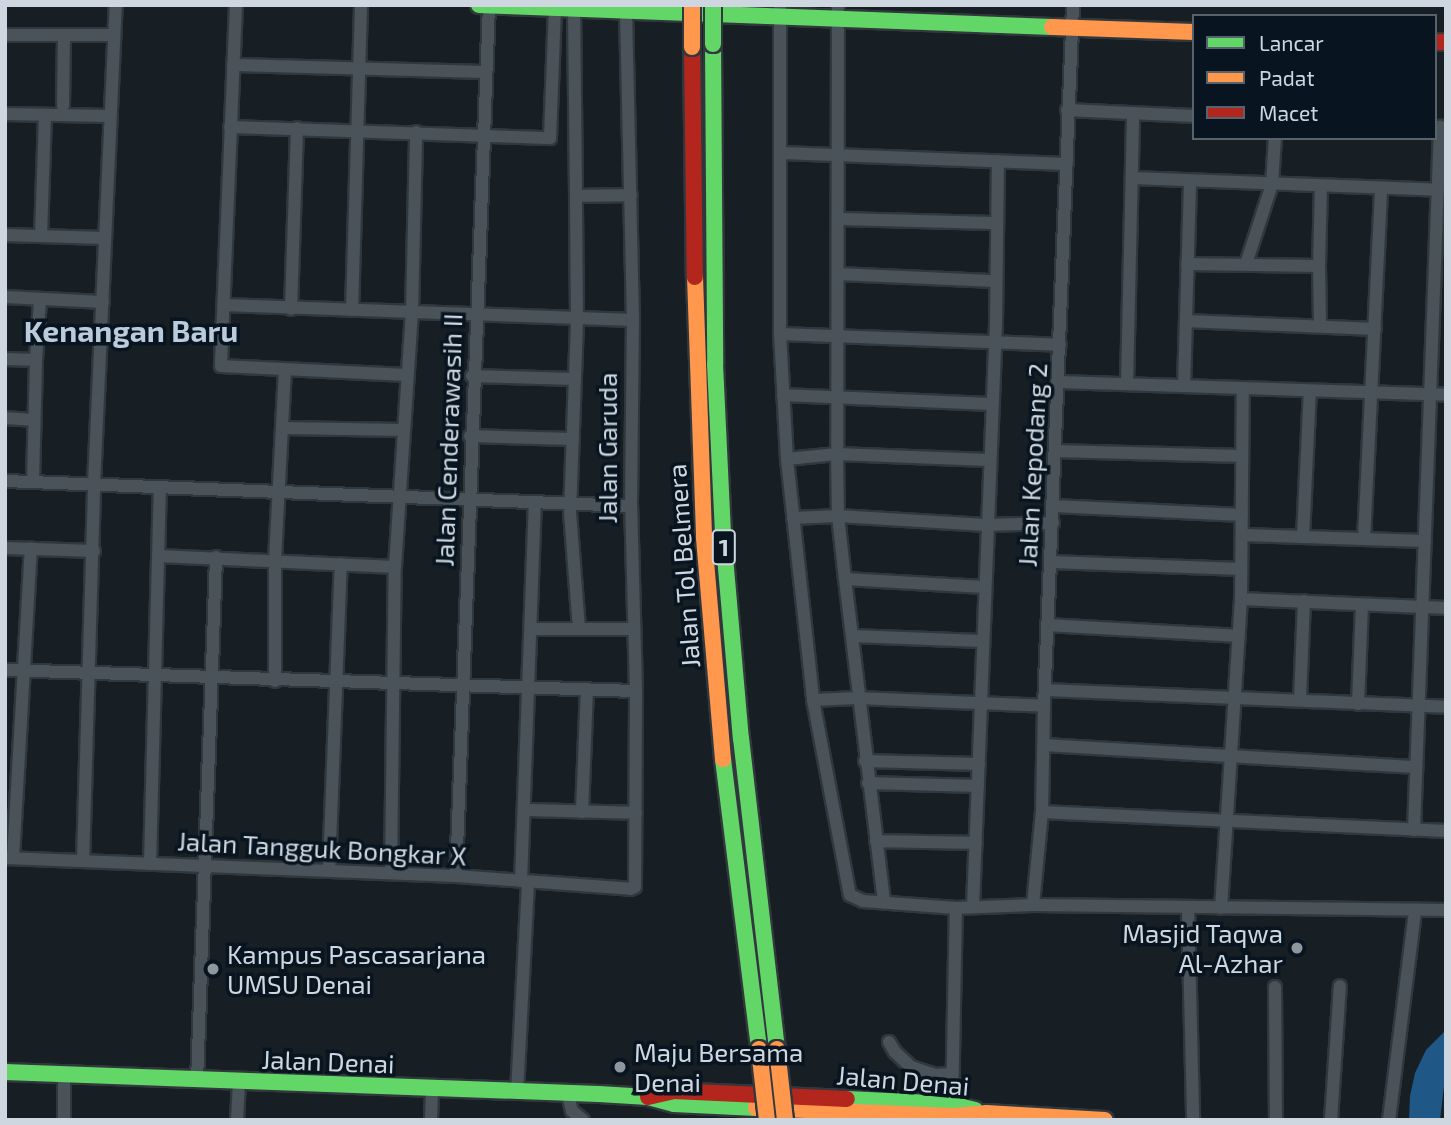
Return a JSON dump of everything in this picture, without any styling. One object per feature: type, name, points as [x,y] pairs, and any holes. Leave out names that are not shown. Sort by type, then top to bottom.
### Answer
[{"type":"main road","points":[[478,5],[837,11],[1192,32]]},
{"type":"main road","name":"Jalan Tol Belmera","points":[[692,5],[696,367],[704,538],[721,744],[767,1120]]},
{"type":"main road","name":"Jalan Tol Belmera","points":[[713,5],[715,364],[723,534],[741,738],[785,1120]]},
{"type":"main road","name":"Jalan Denai","points":[[5,1072],[568,1095],[648,1097],[668,1091],[952,1113],[986,1113],[1004,1117],[1105,1120]]},
{"type":"street","points":[[83,861],[94,484],[109,116],[117,5]]},
{"type":"street","points":[[236,5],[221,366],[408,375]]},
{"type":"street","points":[[352,310],[361,5]]},
{"type":"street","name":"Jalan Cenderawasih II","points":[[456,876],[472,376],[489,5]]},
{"type":"street","name":"Jalan Kepodang 2","points":[[1034,905],[1042,812],[1073,5]]},
{"type":"street","points":[[574,7],[578,319],[572,504],[579,629]]},
{"type":"street","name":"Jalan Garuda","points":[[626,7],[631,195],[631,506],[636,691],[635,887]]},
{"type":"street","points":[[230,127],[551,137],[555,8]]},
{"type":"street","points":[[780,10],[780,334],[787,459],[813,700],[847,890],[856,899],[956,908],[1034,905],[1446,910]]},
{"type":"street","points":[[837,11],[838,516],[857,698],[884,903]]},
{"type":"street","points":[[5,35],[114,36]]},
{"type":"street","points":[[63,107],[64,37]]},
{"type":"street","points":[[233,65],[486,72]]},
{"type":"street","points":[[1067,110],[1192,116]]},
{"type":"street","points":[[1127,384],[1133,113]]},
{"type":"street","points":[[5,114],[109,116]]},
{"type":"street","points":[[41,236],[45,116]]},
{"type":"street","points":[[1414,830],[1440,126]]},
{"type":"street","points":[[291,309],[296,128]]},
{"type":"street","points":[[391,873],[396,683],[395,567],[412,314],[416,132]]},
{"type":"street","points":[[1246,264],[1272,184],[1275,140]]},
{"type":"street","points":[[782,153],[839,153],[1067,164]]},
{"type":"street","points":[[973,906],[998,160]]},
{"type":"street","points":[[1132,178],[1438,190]]},
{"type":"street","points":[[1184,386],[1190,181]]},
{"type":"street","points":[[1320,326],[1321,186]]},
{"type":"street","points":[[1364,539],[1381,189]]},
{"type":"street","points":[[576,196],[631,195]]},
{"type":"street","points":[[838,219],[996,223]]},
{"type":"street","points":[[5,235],[104,239]]},
{"type":"street","points":[[1187,264],[1319,266]]},
{"type":"street","points":[[838,274],[995,281]]},
{"type":"street","points":[[5,297],[103,302]]},
{"type":"street","points":[[33,482],[32,419],[40,299]]},
{"type":"street","points":[[224,305],[632,320]]},
{"type":"street","points":[[1186,321],[1375,328]]},
{"type":"street","points":[[780,334],[1060,345]]},
{"type":"street","points":[[5,359],[36,360]]},
{"type":"street","points":[[275,681],[275,560],[285,370]]},
{"type":"street","points":[[472,376],[574,379]]},
{"type":"street","points":[[1059,382],[1446,396]]},
{"type":"street","points":[[1221,908],[1225,821],[1233,757],[1241,599],[1243,389]]},
{"type":"street","points":[[1303,537],[1310,391]]},
{"type":"street","points":[[783,395],[990,404]]},
{"type":"street","points":[[5,418],[32,419]]},
{"type":"street","points":[[283,428],[404,430]]},
{"type":"street","points":[[470,436],[573,439]]},
{"type":"street","points":[[1055,450],[1242,456]]},
{"type":"street","points":[[787,459],[837,454],[988,460]]},
{"type":"street","points":[[5,481],[631,506]]},
{"type":"street","points":[[150,864],[160,487]]},
{"type":"street","points":[[517,1093],[535,502]]},
{"type":"street","points":[[1053,506],[1242,515]]},
{"type":"street","points":[[793,518],[838,516],[986,525],[1053,523]]},
{"type":"street","points":[[1242,535],[1425,541]]},
{"type":"street","points":[[5,548],[93,551]]},
{"type":"street","points":[[9,858],[31,549]]},
{"type":"street","points":[[159,556],[395,567]]},
{"type":"street","points":[[197,1081],[216,557]]},
{"type":"street","points":[[1051,562],[1241,569]]},
{"type":"street","points":[[329,870],[341,564]]},
{"type":"street","points":[[845,579],[984,587]]},
{"type":"street","points":[[1241,599],[1446,608]]},
{"type":"street","points":[[1300,700],[1304,601]]},
{"type":"street","points":[[1359,704],[1362,605]]},
{"type":"street","points":[[1048,625],[1239,636]]},
{"type":"street","points":[[532,629],[634,629]]},
{"type":"street","points":[[852,636],[982,641]]},
{"type":"street","points":[[5,670],[636,691]]},
{"type":"street","points":[[582,812],[587,689]]},
{"type":"street","points":[[1045,690],[1446,706]]},
{"type":"street","points":[[813,700],[857,698],[1044,706]]},
{"type":"street","points":[[1044,745],[1416,767]]},
{"type":"street","points":[[866,761],[979,764]]},
{"type":"street","points":[[868,783],[978,786]]},
{"type":"street","points":[[524,810],[636,813]]},
{"type":"street","points":[[1042,812],[1446,831]]},
{"type":"street","points":[[876,841],[976,843]]},
{"type":"street","name":"Jalan Tangguk Bongkar X","points":[[9,858],[150,864],[205,875],[329,870],[635,887]]},
{"type":"street","points":[[952,1113],[950,1074],[956,908]]},
{"type":"street","points":[[1188,908],[1193,1120]]},
{"type":"street","points":[[1389,1120],[1415,910]]},
{"type":"street","points":[[1331,1120],[1340,986]]},
{"type":"street","points":[[1275,987],[1276,1120]]},
{"type":"street","points":[[889,1042],[895,1052],[911,1067],[936,1074],[950,1074]]},
{"type":"street","points":[[64,1076],[64,1120]]},
{"type":"street","points":[[237,1120],[239,1082]]},
{"type":"street","points":[[431,1120],[432,1090]]},
{"type":"street","points":[[568,1095],[572,1111],[583,1120]]},
{"type":"water","points":[[1446,1030],[1446,1069],[1440,1120],[1409,1120],[1415,1073],[1426,1050]]},
{"type":"traffic: fast","points":[[479,5],[1052,27]]},
{"type":"traffic: fast","points":[[713,5],[713,44]]},
{"type":"traffic: fast","points":[[713,44],[715,364],[723,534],[741,738],[777,1049]]},
{"type":"traffic: fast","points":[[723,759],[759,1049]]},
{"type":"traffic: fast","points":[[5,1072],[599,1094],[648,1097],[674,1104],[756,1108]]},
{"type":"traffic: fast","points":[[847,1099],[951,1104],[975,1110]]},
{"type":"traffic: slow","points":[[692,5],[692,47]]},
{"type":"traffic: slow","points":[[1052,27],[1192,32]]},
{"type":"traffic: slow","points":[[695,277],[704,538],[723,759]]},
{"type":"traffic: slow","points":[[759,1049],[767,1120]]},
{"type":"traffic: slow","points":[[777,1049],[785,1120]]},
{"type":"traffic: slow","points":[[756,1108],[953,1116],[986,1113],[1105,1120]]},
{"type":"traffic: jam","points":[[1437,42],[1446,42]]},
{"type":"traffic: jam","points":[[692,47],[695,277]]},
{"type":"traffic: jam","points":[[648,1097],[673,1091],[847,1099]]},
{"type":"place","name":"Masjid Taqwa Al-Azhar","points":[[1297,948]]},
{"type":"place","name":"Kampus Pascasarjana UMSU Denai","points":[[213,969]]},
{"type":"place","name":"Maju Bersama Denai","points":[[620,1067]]},
{"type":"district","name":"Kenangan Baru","points":[[131,330]]}]
